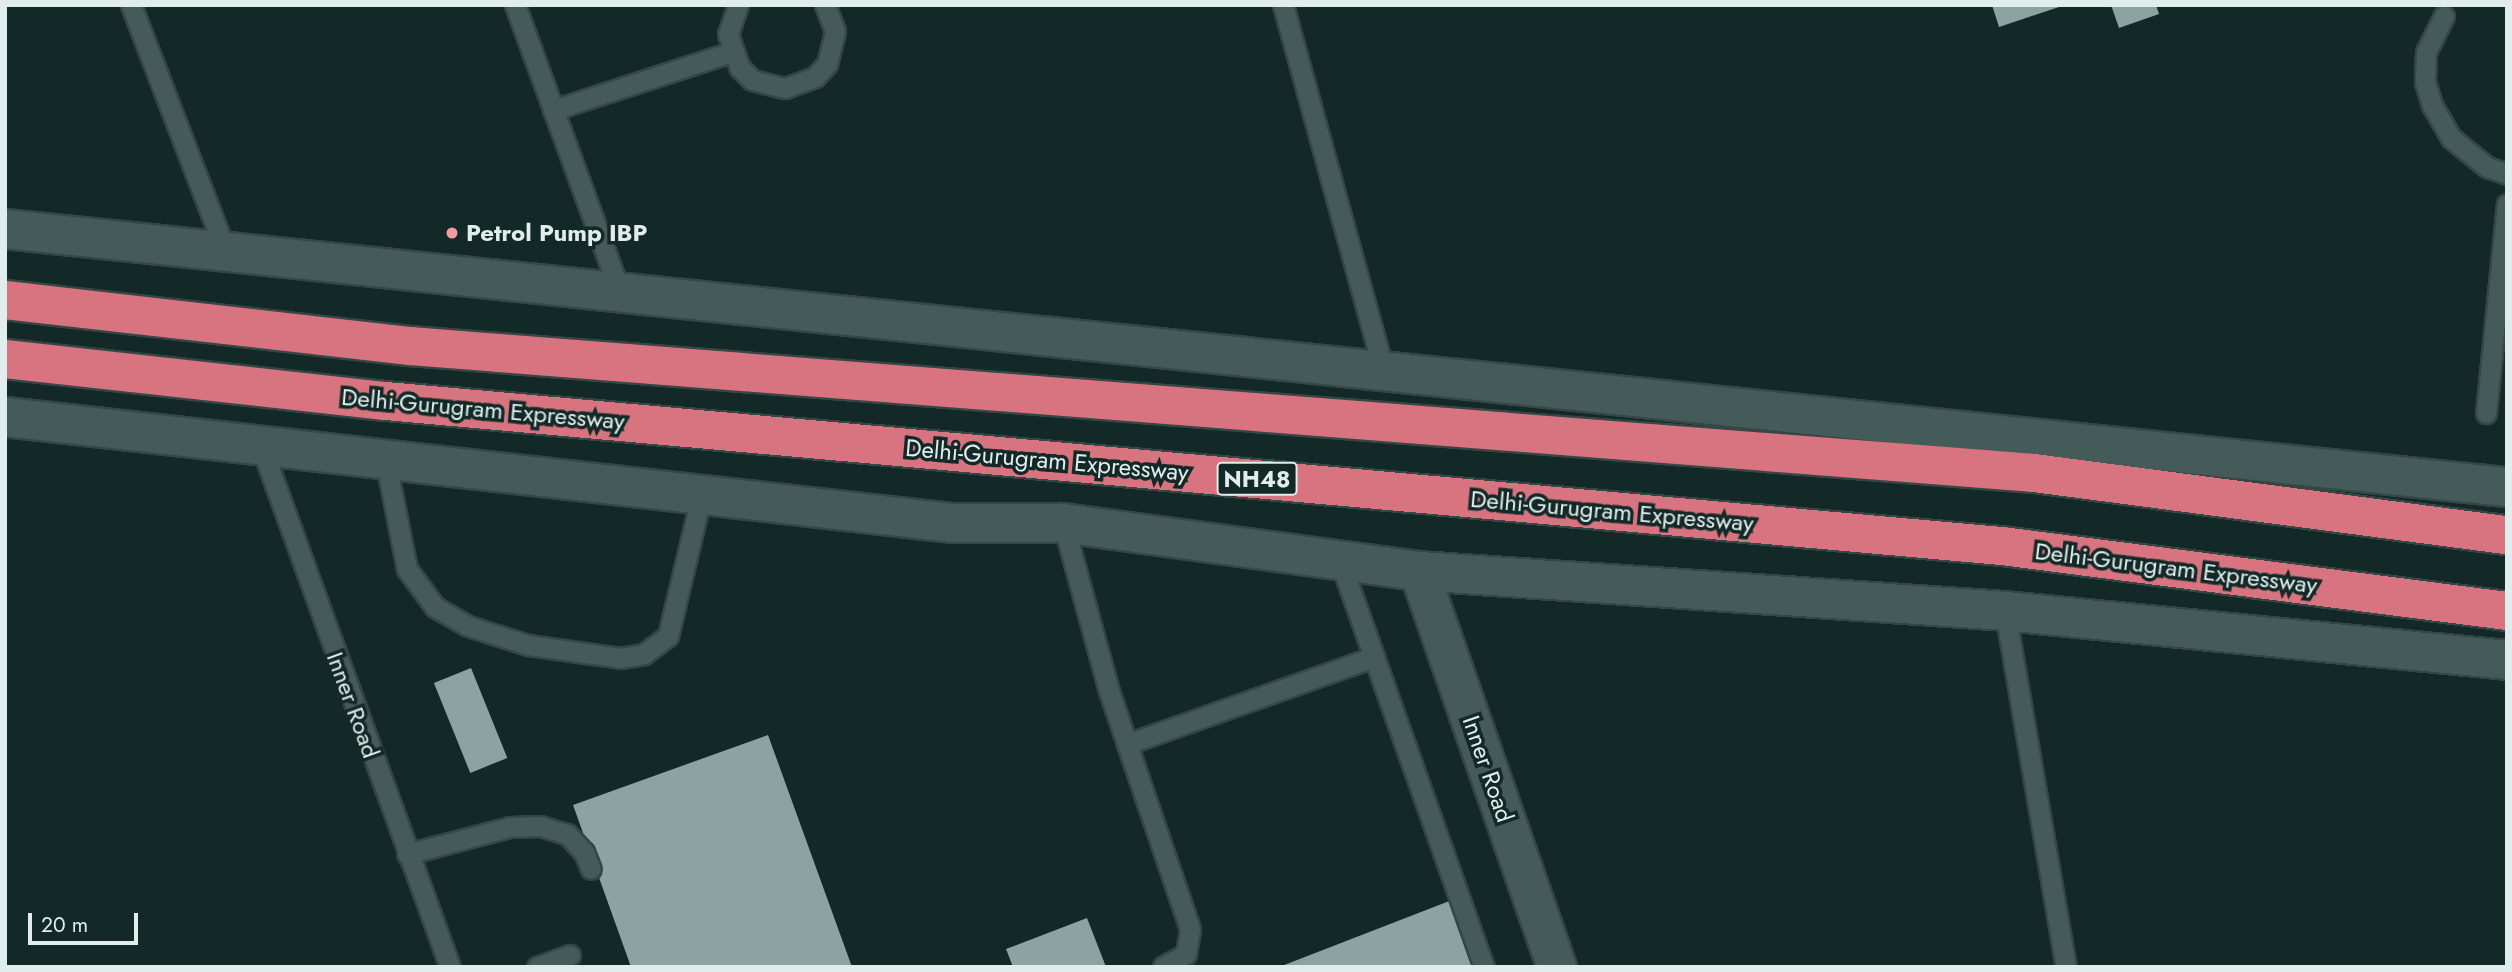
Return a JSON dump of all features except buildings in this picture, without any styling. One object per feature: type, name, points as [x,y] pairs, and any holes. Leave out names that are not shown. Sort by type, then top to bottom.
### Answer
[{"type":"highway","points":[[5,300],[410,346],[2034,473],[2507,534]]},
{"type":"highway","name":"Delhi-Gurugram Expressway","points":[[5,359],[414,403],[2002,546],[2507,611]]},
{"type":"main road","points":[[5,229],[2507,487]]},
{"type":"main road","points":[[5,417],[260,443],[953,523],[1063,523],[1339,558],[1419,571],[2004,611],[2507,660]]},
{"type":"main road","name":"Inner Road","points":[[1419,571],[1557,967]]},
{"type":"lane","points":[[131,5],[226,252]]},
{"type":"lane","points":[[515,5],[620,292]]},
{"type":"lane","points":[[738,5],[729,34],[731,52],[752,80],[776,88],[801,85],[827,64],[834,48],[835,31],[825,5]]},
{"type":"lane","points":[[1283,5],[1384,372]]},
{"type":"lane","points":[[2444,16],[2431,36],[2424,68],[2432,105],[2451,138],[2487,167],[2507,174]]},
{"type":"lane","points":[[553,110],[731,52]]},
{"type":"lane","points":[[2486,413],[2507,204]]},
{"type":"lane","name":"Inner Road","points":[[260,443],[450,967]]},
{"type":"lane","points":[[385,458],[407,569],[435,607],[468,626],[528,645],[620,658],[644,654],[668,636],[701,496]]},
{"type":"lane","points":[[1063,523],[1127,744],[1190,929],[1186,954],[1163,967]]},
{"type":"lane","points":[[1339,558],[1484,967]]},
{"type":"lane","points":[[2004,611],[2066,967]]},
{"type":"lane","points":[[1127,744],[1374,657]]},
{"type":"lane","points":[[407,854],[510,827],[540,826],[567,834],[584,852],[591,869]]},
{"type":"lane","points":[[537,967],[570,955]]},
{"type":"place","name":"Petrol Pump IBP","points":[[452,233]]}]
